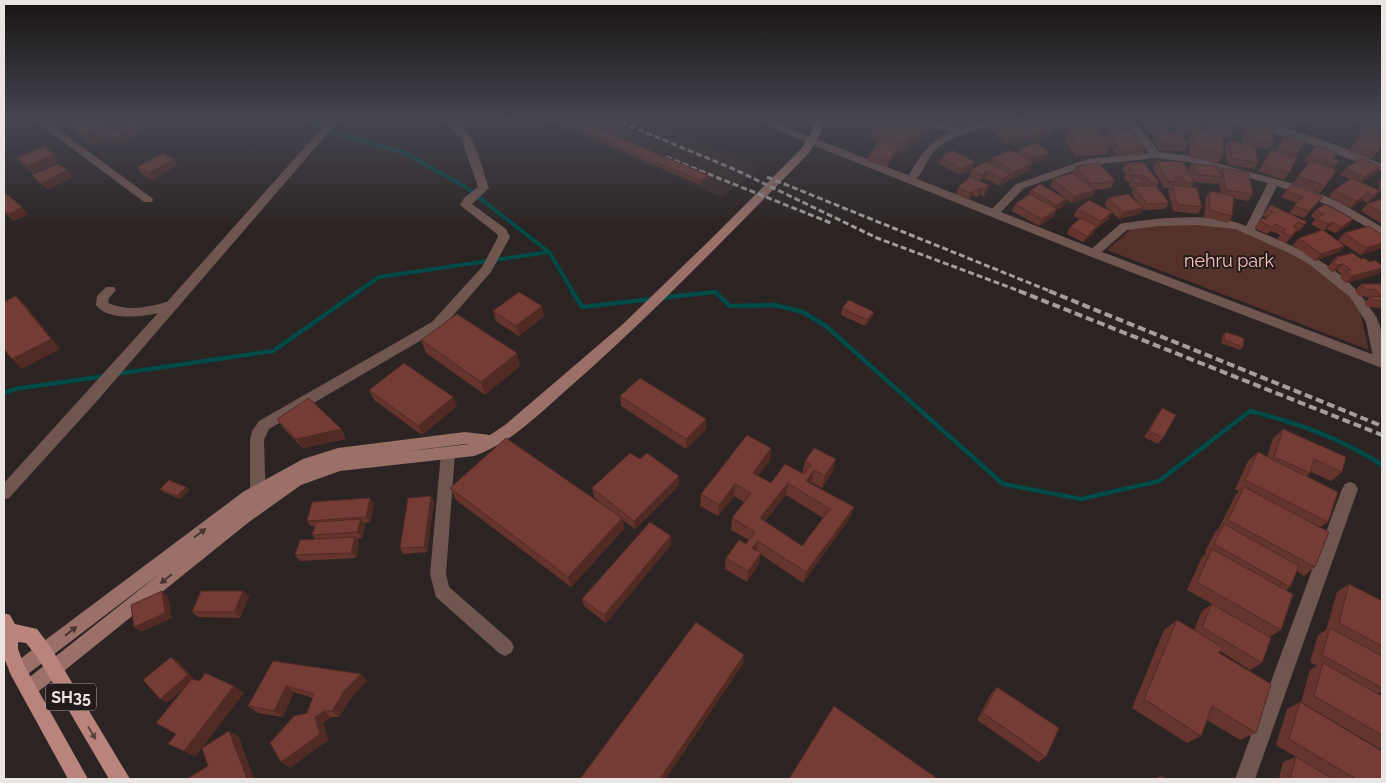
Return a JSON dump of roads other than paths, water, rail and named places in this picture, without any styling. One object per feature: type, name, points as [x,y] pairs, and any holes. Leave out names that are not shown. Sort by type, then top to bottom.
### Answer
[{"type":"main road","points":[[28,689],[258,506],[296,480],[340,465],[474,450],[523,419],[616,341],[800,156]]},
{"type":"main road","points":[[18,671],[259,489],[308,463],[338,454],[465,438],[490,441]]},
{"type":"main road","name":"SH35","points":[[78,779],[18,671],[9,649],[7,627],[31,635],[44,652],[120,779]]},
{"type":"street","points":[[88,156],[148,200]]},
{"type":"street","points":[[4,493],[92,397],[303,156]]},
{"type":"street","points":[[258,506],[257,440],[259,431],[264,425],[437,325],[492,261],[504,237],[502,232],[466,205],[468,200],[484,188],[473,156]]},
{"type":"street","points":[[851,156],[1093,253],[1381,362]]},
{"type":"street","points":[[912,179],[925,156]]},
{"type":"street","points":[[994,213],[1020,186],[1088,162],[1151,156]]},
{"type":"street","points":[[1160,156],[1190,160],[1294,187],[1335,204],[1382,232]]},
{"type":"street","points":[[1351,156],[1382,168]]},
{"type":"street","points":[[1248,231],[1274,181]]},
{"type":"street","points":[[1093,253],[1124,227],[1158,222],[1197,221],[1237,226],[1291,249],[1319,264],[1354,294],[1372,321],[1381,362]]},
{"type":"street","points":[[110,290],[103,296],[102,306],[109,309],[137,313],[171,306]]},
{"type":"street","points":[[448,453],[438,574],[440,585],[442,591],[506,647]]},
{"type":"street","points":[[1245,779],[1350,489]]},
{"type":"waterway","points":[[409,156],[464,186],[549,252]]},
{"type":"waterway","points":[[357,292],[379,277],[549,252]]},
{"type":"waterway","points":[[549,252],[573,292]]},
{"type":"waterway","points":[[116,374],[273,351],[359,291]]},
{"type":"waterway","points":[[572,291],[582,307],[652,299]]},
{"type":"waterway","points":[[660,298],[715,292]]},
{"type":"waterway","points":[[715,292],[730,306],[775,305],[803,312],[827,327],[1003,484],[1081,499],[1159,481],[1250,411],[1318,432],[1351,447],[1382,465]]},
{"type":"waterway","points":[[4,393],[15,389],[106,376]]},
{"type":"railway","points":[[701,156],[736,170],[877,238],[1022,292]]},
{"type":"railway","points":[[666,157],[831,223]]},
{"type":"railway","points":[[767,177],[1052,292]]},
{"type":"railway","points":[[1019,291],[1382,435]]},
{"type":"railway","points":[[1049,291],[1382,426]]},
{"type":"park label","name":"nehru park","points":[[1229,261]]}]
